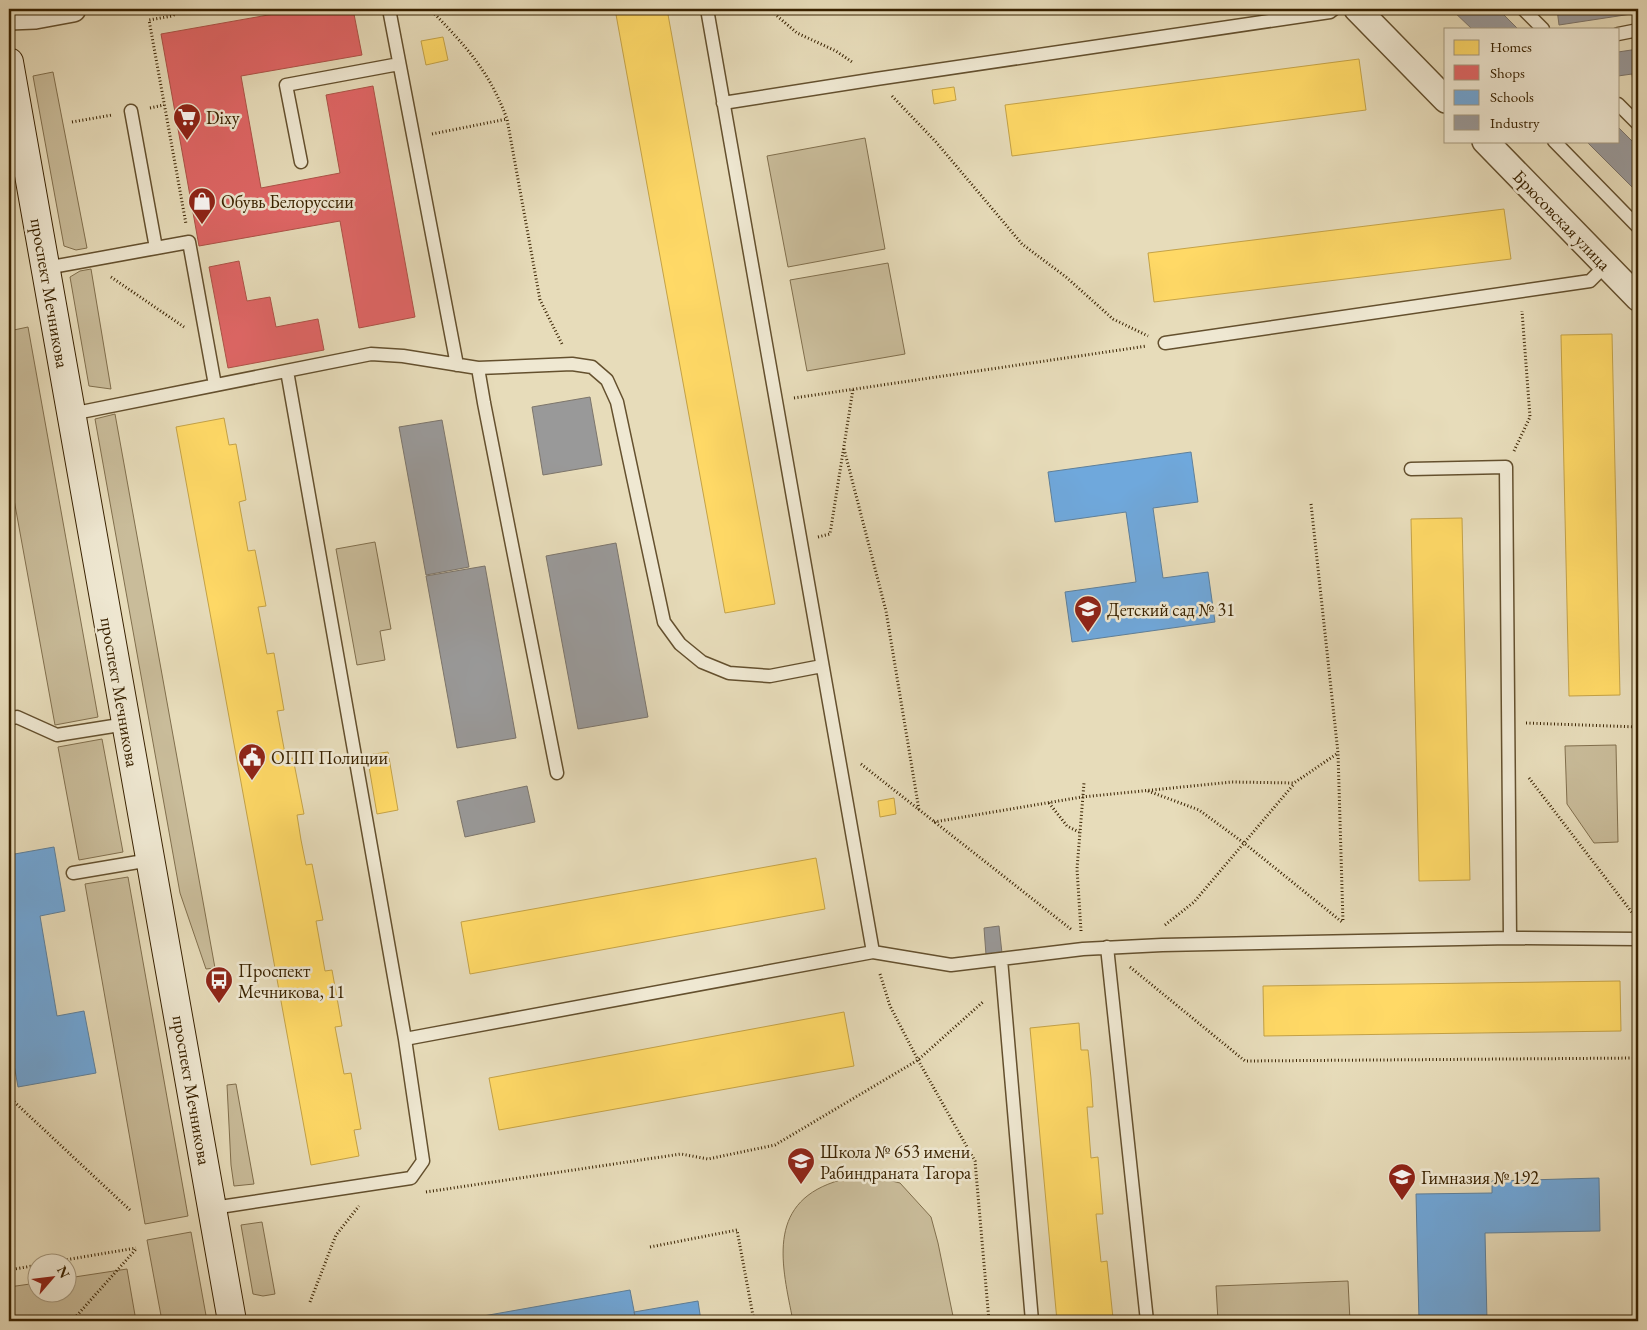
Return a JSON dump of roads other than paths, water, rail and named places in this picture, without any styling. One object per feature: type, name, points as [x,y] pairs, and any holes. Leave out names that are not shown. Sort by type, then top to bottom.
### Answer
[{"type":"street","points":[[9,17],[36,16],[73,9]]},
{"type":"street","points":[[1366,11],[1444,98]]},
{"type":"street","name":"проспект Мечникова","points":[[9,62],[232,1321]]},
{"type":"street","name":"Брюсовская улица","points":[[1486,142],[1638,298]]},
{"type":"lane","points":[[388,9],[457,365]]},
{"type":"lane","points":[[707,9],[873,952]]},
{"type":"lane","points":[[723,103],[1330,12],[1334,9]]},
{"type":"lane","points":[[1523,9],[1542,28]]},
{"type":"lane","points":[[1620,34],[1638,30]]},
{"type":"lane","points":[[301,162],[286,85],[399,64]]},
{"type":"lane","points":[[1620,106],[1637,123]]},
{"type":"lane","points":[[131,111],[156,248]]},
{"type":"lane","points":[[1555,142],[1638,227]]},
{"type":"lane","points":[[46,268],[189,242],[215,385]]},
{"type":"lane","points":[[1165,344],[1590,281],[1606,265]]},
{"type":"lane","points":[[71,414],[371,354],[404,356],[478,368],[572,364],[592,367],[607,380],[617,402],[664,622],[680,644],[702,662],[729,673],[770,676],[822,666]]},
{"type":"lane","points":[[478,368],[557,772]]},
{"type":"lane","points":[[213,1208],[411,1178],[424,1162],[405,1039],[287,371]]},
{"type":"lane","points":[[1411,469],[1506,468],[1510,938]]},
{"type":"lane","points":[[9,719],[17,717],[57,735],[126,724]]},
{"type":"lane","points":[[73,873],[150,860]]},
{"type":"lane","points":[[405,1039],[873,952],[951,965],[1107,947],[1510,938],[1638,939]]},
{"type":"lane","points":[[1107,947],[1147,1321]]},
{"type":"lane","points":[[1001,960],[1032,1321]]},
{"type":"place","name":"Dixy","points":[[187,141]]},
{"type":"place","name":"Обувь Белоруссии","points":[[202,225]]},
{"type":"place","name":"Детский сад № 31","points":[[1088,633]]},
{"type":"place","name":"ОПП Полиции","points":[[252,781]]},
{"type":"place","name":"Проспект Мечникова, 11","points":[[219,1004]]},
{"type":"place","name":"Школа № 653 имени Рабиндраната Тагора","points":[[801,1185]]},
{"type":"place","name":"Гимназия № 192","points":[[1402,1201]]}]
